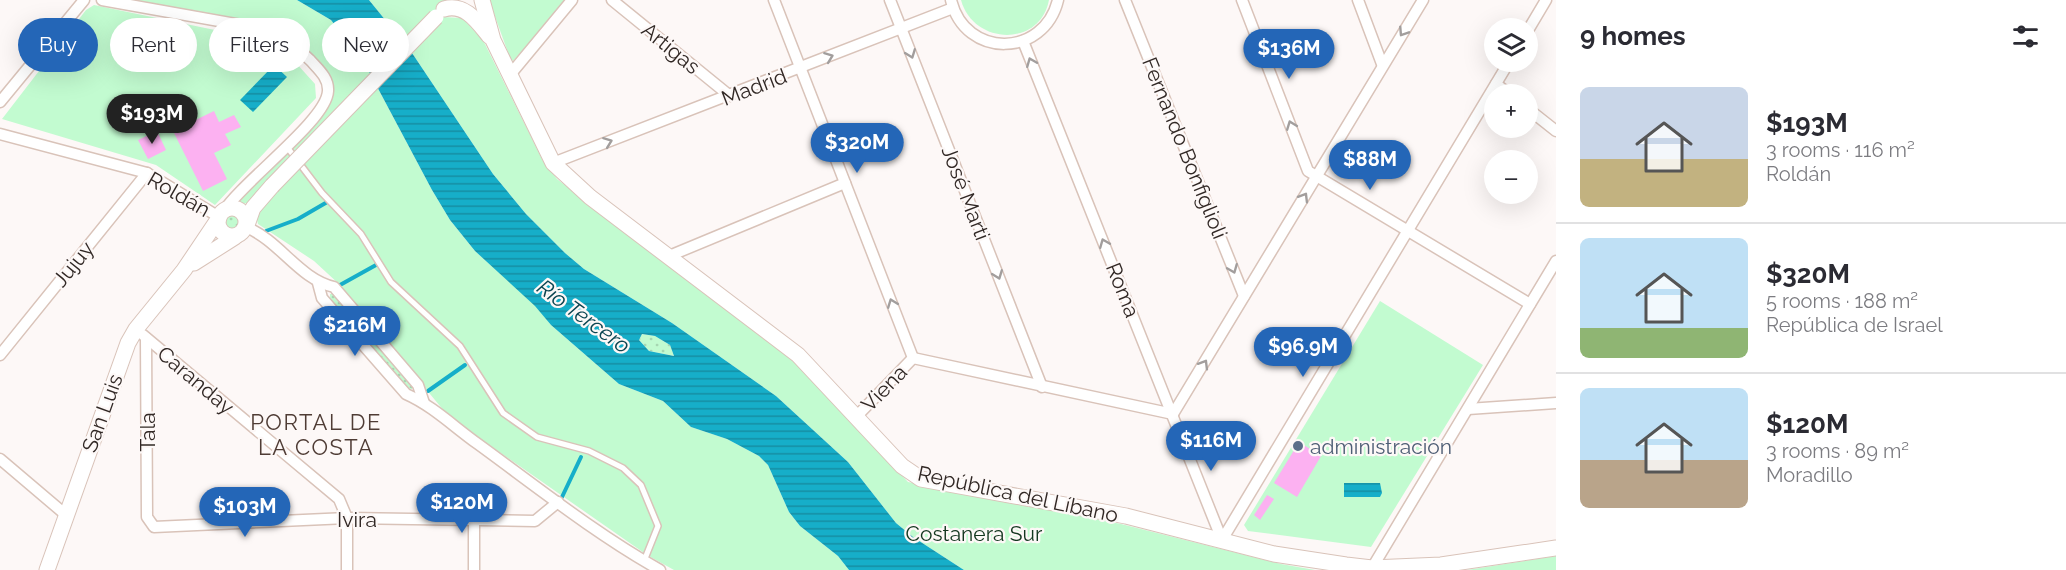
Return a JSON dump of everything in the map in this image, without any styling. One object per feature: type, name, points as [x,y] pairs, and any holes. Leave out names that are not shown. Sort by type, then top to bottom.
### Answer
[{"type":"street","points":[[0,102],[84,0]]},
{"type":"street","points":[[102,0],[269,30],[288,40],[321,73],[328,92],[318,114],[237,192],[224,214],[222,232],[242,230],[260,234],[318,284],[334,287],[418,385],[424,403]]},
{"type":"street","name":"República del Líbano","points":[[482,0],[493,40],[553,163],[590,197],[798,355],[908,472],[921,479],[1125,516],[1313,561],[1372,568],[1453,564],[1556,548]]},
{"type":"street","points":[[509,76],[572,0]]},
{"type":"street","name":"Artigas","points":[[612,0],[730,96]]},
{"type":"street","points":[[774,0],[913,358],[1173,414],[1382,64],[1423,0]]},
{"type":"street","name":"José Marti","points":[[890,0],[1042,387]]},
{"type":"street","points":[[952,4],[959,20],[978,38],[1003,45],[1023,41],[1040,32],[1049,22],[1058,0]]},
{"type":"street","name":"Fernando Bonfiglioli","points":[[1125,0],[1244,296]]},
{"type":"street","points":[[1242,0],[1308,171],[1530,304]]},
{"type":"street","points":[[1358,0],[1382,64]]},
{"type":"street","points":[[1535,18],[1546,0]]},
{"type":"street","name":"Madrid","points":[[553,163],[901,29],[952,4]]},
{"type":"street","points":[[242,230],[258,201],[444,9],[453,7],[466,11],[493,40]]},
{"type":"street","name":"Roma","points":[[1023,41],[1222,540]]},
{"type":"street","points":[[1496,84],[1503,72]]},
{"type":"street","points":[[1222,540],[1484,104]]},
{"type":"street","points":[[1538,116],[1556,130]]},
{"type":"street","name":"Roldán","points":[[0,134],[147,173],[224,214]]},
{"type":"street","name":"Jujuy","points":[[0,355],[147,173]]},
{"type":"street","points":[[669,255],[845,183]]},
{"type":"street","points":[[224,214],[248,207],[258,201]]},
{"type":"street","points":[[224,214],[244,214],[242,230]]},
{"type":"street","name":"San Luis","points":[[47,570],[124,353],[141,334],[224,214]]},
{"type":"street","name":"San Luis","points":[[184,270],[242,230]]},
{"type":"street","points":[[1372,568],[1556,261]]},
{"type":"street","points":[[318,284],[322,298],[406,394],[424,403],[445,421],[558,502],[660,570]]},
{"type":"street","name":"Caranday","points":[[141,334],[339,499],[347,518]]},
{"type":"street","name":"Tala","points":[[141,334],[147,517],[150,525]]},
{"type":"street","name":"Viena","points":[[855,418],[913,358]]},
{"type":"street","points":[[1468,409],[1556,403]]},
{"type":"street","points":[[0,459],[66,515]]},
{"type":"street","name":"Ivira","points":[[150,525],[159,528],[347,518],[535,521],[558,502]]},
{"type":"street","points":[[347,518],[347,570]]},
{"type":"street","points":[[474,520],[474,570]]},
{"type":"lane","points":[[286,146],[322,193],[361,234],[391,282],[460,346],[496,403],[513,423],[537,438],[601,456],[623,468],[641,485],[658,526],[644,561]]},
{"type":"green space","points":[[119,0],[297,0],[328,18],[322,18],[322,68],[310,55],[310,18],[220,18]]},
{"type":"green space","points":[[369,0],[445,0],[409,39],[409,18],[383,18]]},
{"type":"green space","points":[[489,0],[568,0],[513,61]]},
{"type":"green space","points":[[961,0],[1049,0],[1043,16],[1033,27],[1020,33],[1006,35],[979,26],[968,15]]},
{"type":"green space","points":[[94,5],[157,18],[110,18],[110,72],[197,72],[197,26],[209,29],[209,72],[304,72],[315,84],[316,98],[215,205],[156,165],[2,119],[38,72],[98,72],[98,18],[80,18]]},
{"type":"green space","name":"Costanera Sur","points":[[443,17],[462,18],[483,40],[543,161],[557,179],[801,367],[908,482],[1121,524],[1281,564],[1315,570],[964,570],[913,537],[896,523],[848,462],[776,396],[672,323],[584,269],[526,214],[493,174],[412,53]]},
{"type":"green space","points":[[325,72],[369,72],[432,190],[450,220],[475,251],[536,306],[551,325],[619,384],[663,401],[691,427],[727,439],[759,456],[768,465],[789,512],[800,526],[838,556],[849,570],[674,570],[647,555],[449,417],[340,285],[314,261],[258,224],[256,216],[270,192],[272,194],[277,189],[268,180],[263,185],[266,189],[247,203],[242,204],[238,200],[244,189],[321,114],[329,102],[332,91]]},
{"type":"green space","points":[[232,213],[238,216],[241,222],[238,228],[232,231],[226,228],[223,222],[226,216]]},
{"type":"green space","points":[[330,294],[334,294],[413,386],[412,389],[406,388],[330,299]]},
{"type":"green space","points":[[1380,301],[1483,365],[1371,547],[1248,531],[1244,525]]},
{"type":"green space","points":[[642,334],[655,336],[670,345],[674,356],[649,351],[639,340]]},
{"type":"green space","points":[[1556,556],[1556,570],[1467,570]]},
{"type":"water","points":[[297,0],[369,0],[384,18],[328,18]]},
{"type":"water","name":"Río Tercero","points":[[409,49],[493,174],[526,214],[565,253],[584,269],[672,323],[776,396],[848,462],[896,523],[913,537],[964,570],[849,570],[838,556],[800,526],[789,512],[768,465],[759,456],[727,439],[691,427],[663,401],[619,384],[551,325],[535,306],[475,251],[450,220],[369,72],[409,72]],"holes":[[[642,334],[655,336],[670,345],[674,356],[649,351],[639,340]]]},
{"type":"water","points":[[267,72],[282,72],[287,77],[253,112],[240,100]]},
{"type":"water","points":[[1344,483],[1380,483],[1382,493],[1380,497],[1344,497]]},
{"type":"building","points":[[214,111],[219,122],[234,115],[241,127],[225,134],[231,145],[214,153],[227,179],[203,191],[173,131]]},
{"type":"building","points":[[157,131],[166,150],[148,159],[138,140]]},
{"type":"building","points":[[1299,442],[1321,456],[1297,497],[1274,483]]},
{"type":"building","points":[[1267,495],[1274,499],[1260,520],[1254,515]]},
{"type":"waterway","points":[[266,231],[298,219],[329,201]]},
{"type":"waterway","points":[[340,285],[376,265]]},
{"type":"waterway","points":[[428,391],[465,365]]},
{"type":"waterway","points":[[562,497],[581,457]]},
{"type":"place","name":"administración","points":[[1298,446]]},
{"type":"district","name":"PORTAL DE LA COSTA","points":[[316,434]]}]
